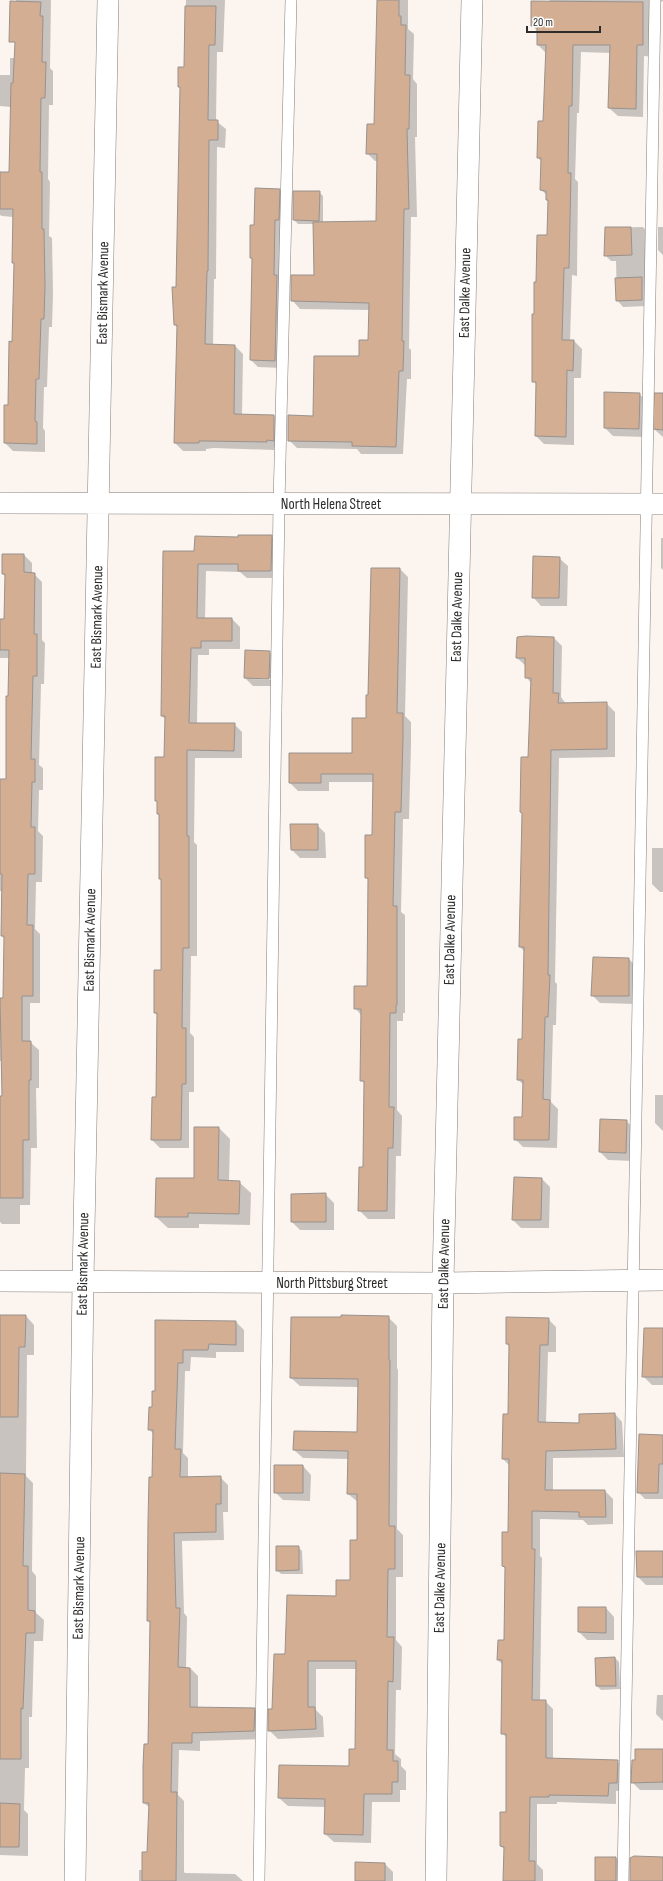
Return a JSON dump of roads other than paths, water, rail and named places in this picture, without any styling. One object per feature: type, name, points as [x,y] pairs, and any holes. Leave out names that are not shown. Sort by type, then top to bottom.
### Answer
[{"type":"street","name":"East Bismark Avenue","points":[[76,1881],[83,1281],[108,0]]},
{"type":"street","name":"East Dalke Avenue","points":[[436,1881],[443,1284],[472,0]]},
{"type":"street","name":"North Helena Street","points":[[0,503],[653,504]]},
{"type":"street","name":"North Pittsburg Street","points":[[0,1281],[443,1284],[663,1280]]},
{"type":"lane","points":[[259,1881],[279,504],[291,0]]},
{"type":"lane","points":[[623,1881],[630,1280],[653,504],[655,0]]}]
